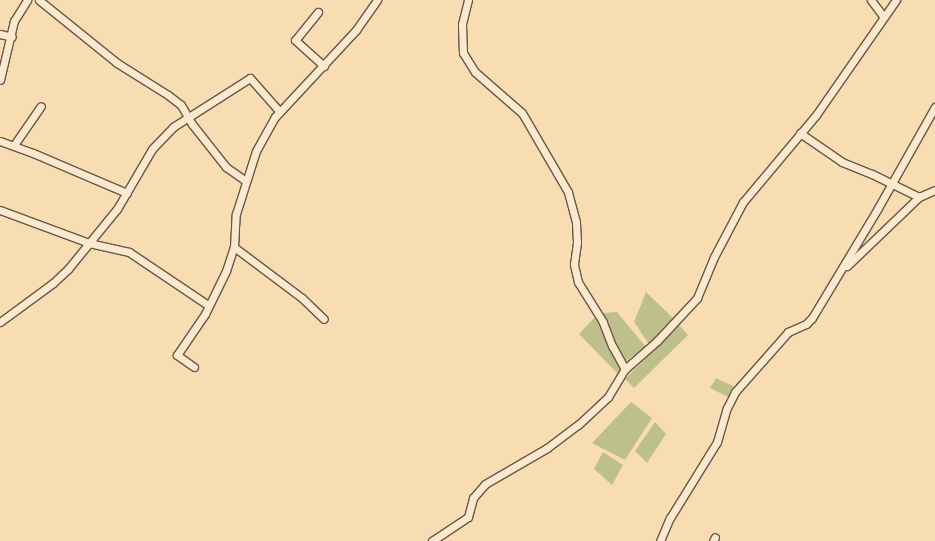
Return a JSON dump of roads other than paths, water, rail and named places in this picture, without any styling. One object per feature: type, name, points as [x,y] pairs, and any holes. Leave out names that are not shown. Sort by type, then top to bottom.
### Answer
[{"type":"street","points":[[0,80],[12,37],[14,21],[27,0]]},
{"type":"street","points":[[39,0],[117,63],[181,105],[188,118],[226,167],[246,181]]},
{"type":"street","points":[[194,367],[177,355],[205,314],[226,271],[234,247],[236,214],[256,151],[280,112],[356,30],[377,0]]},
{"type":"street","points":[[468,0],[462,24],[463,53],[475,72],[522,113],[568,192],[576,222],[577,242],[574,264],[578,282],[602,322],[612,346],[625,369]]},
{"type":"street","points":[[871,0],[884,17]]},
{"type":"street","points":[[432,541],[468,517],[474,498],[485,484],[547,448],[578,425],[608,396],[625,369],[657,341],[697,298],[714,257],[743,202],[800,133],[896,0]]},
{"type":"street","points":[[318,12],[295,40],[324,66]]},
{"type":"street","points":[[0,34],[12,37]]},
{"type":"street","points":[[0,322],[53,283],[90,243],[127,193],[152,149],[173,127],[250,78],[280,112]]},
{"type":"street","points":[[14,145],[41,106]]},
{"type":"street","points":[[660,541],[670,518],[717,442],[727,408],[735,392],[788,332],[806,324],[812,318],[892,184],[935,107]]},
{"type":"street","points":[[800,133],[842,162],[919,197]]},
{"type":"street","points":[[0,141],[14,145],[127,193]]},
{"type":"street","points":[[840,272],[919,197],[935,190]]},
{"type":"street","points":[[0,210],[90,243],[129,252],[208,305]]},
{"type":"street","points":[[234,247],[302,298],[324,319]]}]
